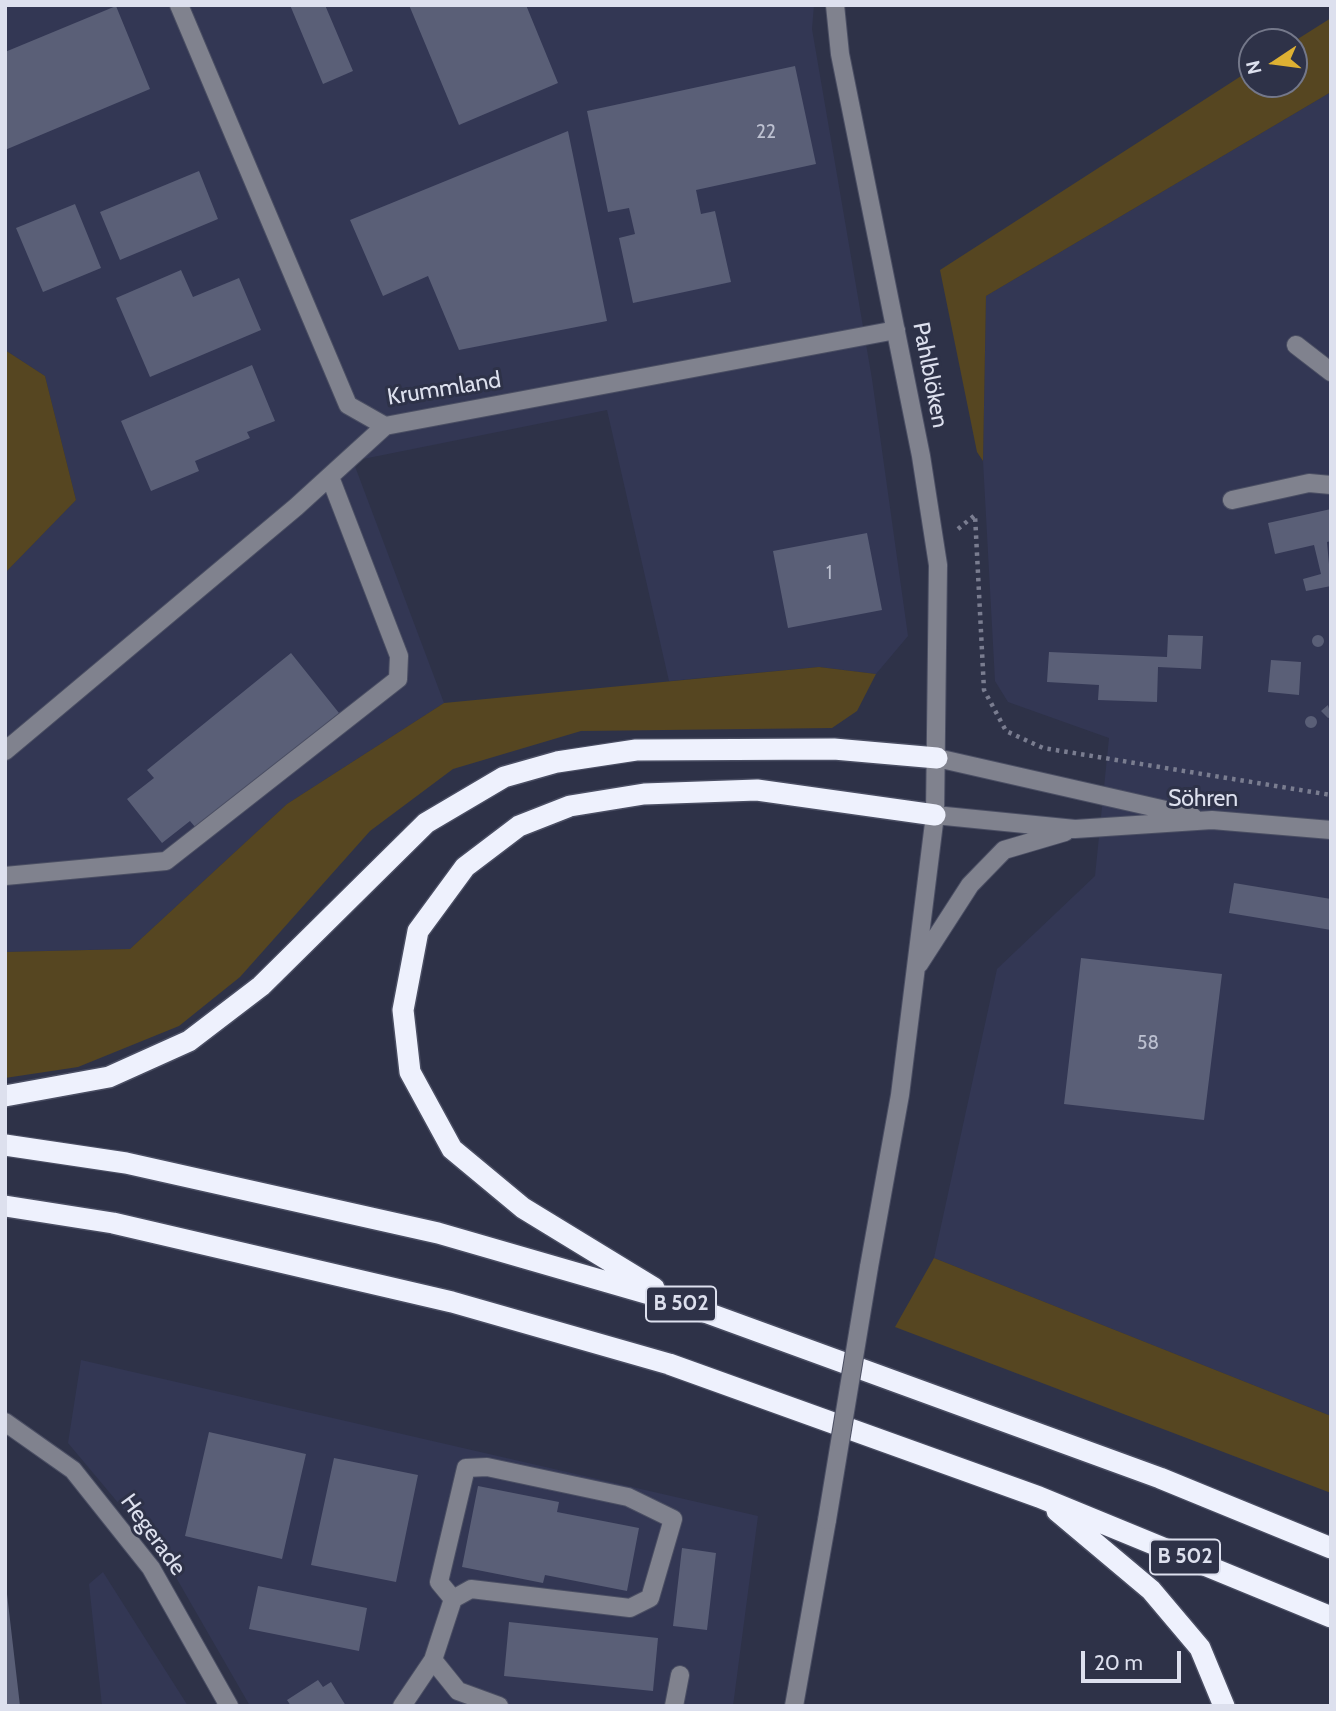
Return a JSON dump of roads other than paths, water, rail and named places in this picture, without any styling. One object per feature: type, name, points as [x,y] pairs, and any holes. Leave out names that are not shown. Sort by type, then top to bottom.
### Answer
[{"type":"highway","points":[[5,1096],[109,1077],[189,1041],[261,986],[426,823],[504,777],[557,762],[636,750],[834,749],[937,758]]},
{"type":"highway","points":[[680,1303],[523,1208],[452,1149],[410,1072],[403,1010],[418,931],[465,867],[519,826],[570,806],[643,793],[757,790],[935,815]]},
{"type":"highway","name":"B 502","points":[[5,1145],[126,1163],[438,1233],[680,1303],[1160,1478],[1331,1548]]},
{"type":"highway","name":"B 502","points":[[5,1206],[113,1223],[452,1301],[669,1364],[1039,1497],[1331,1617]]},
{"type":"highway","points":[[1039,1497],[1151,1590],[1200,1648],[1224,1706]]},
{"type":"street","name":"Krummland","points":[[178,5],[348,405],[385,426],[896,330]]},
{"type":"street","name":"Pahlblöken","points":[[794,1706],[900,1095],[935,815],[937,758],[937,547],[840,54],[835,5]]},
{"type":"street","points":[[1296,345],[1331,372]]},
{"type":"street","points":[[5,751],[330,477],[385,426]]},
{"type":"street","points":[[5,876],[166,861],[398,679],[399,656],[330,477]]},
{"type":"street","points":[[1232,500],[1309,483],[1331,485]]},
{"type":"street","points":[[937,758],[1212,820]]},
{"type":"street","points":[[935,815],[1075,829]]},
{"type":"street","name":"Söhren","points":[[1075,829],[1212,820],[1331,831]]},
{"type":"street","points":[[917,967],[970,885],[1004,850],[1075,829]]},
{"type":"street","name":"Hegerade","points":[[5,1422],[72,1470],[151,1568],[229,1706]]},
{"type":"street","points":[[402,1706],[433,1660],[453,1599],[471,1589],[631,1608],[650,1598],[673,1519],[628,1497],[487,1467],[466,1468],[439,1582],[453,1599]]},
{"type":"street","points":[[433,1660],[457,1690],[499,1706]]},
{"type":"street","points":[[674,1706],[680,1675]]}]
